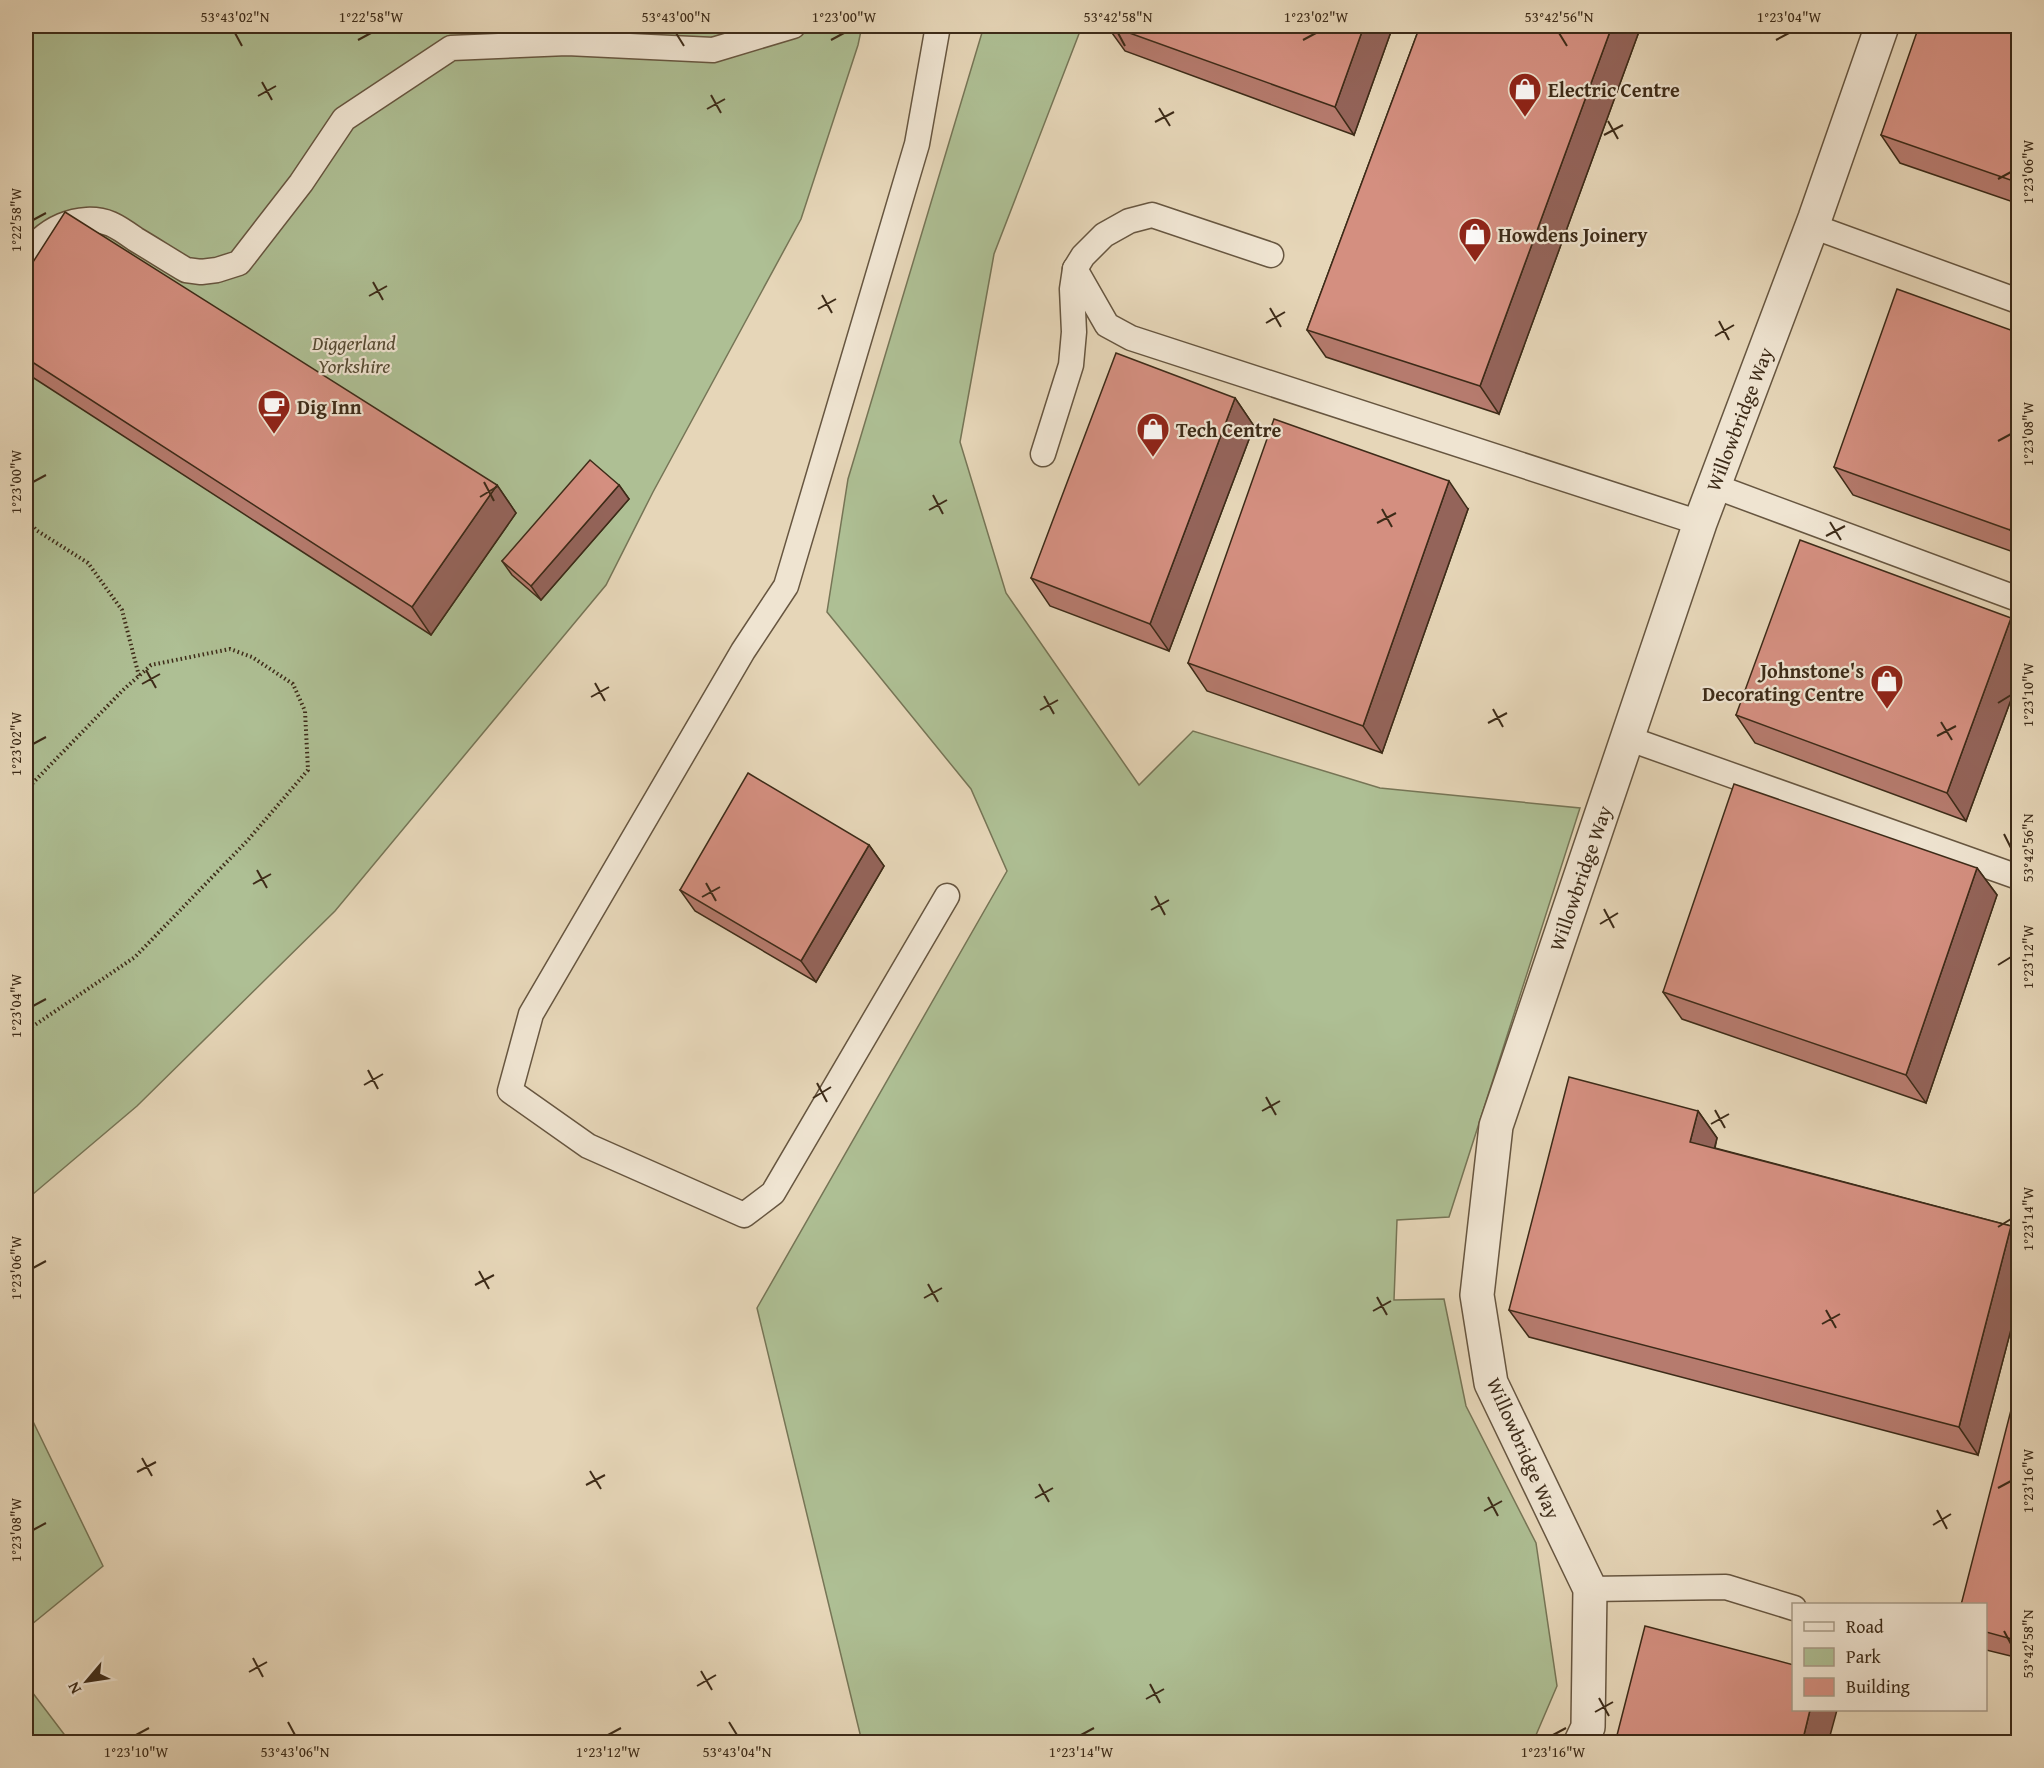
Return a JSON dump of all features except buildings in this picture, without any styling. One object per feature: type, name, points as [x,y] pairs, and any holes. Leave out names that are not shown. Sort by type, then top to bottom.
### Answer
[{"type":"street","name":"Willowbridge Way","points":[[1581,1743],[1588,1727],[1590,1589],[1491,1383],[1477,1295],[1496,1126],[1700,523],[1812,226],[1882,26]]},
{"type":"lane","points":[[26,259],[29,251],[43,236],[60,226],[96,221],[111,224],[186,270],[201,272],[217,270],[238,263],[301,183],[344,119],[451,48],[567,43],[713,50],[793,26]]},
{"type":"lane","points":[[938,26],[917,144],[786,586],[743,651],[531,1014],[510,1091],[588,1146],[744,1215],[773,1193],[947,896]]},
{"type":"lane","points":[[1043,454],[1071,365],[1074,332],[1072,289],[1075,269],[1083,256],[1104,235],[1129,221],[1152,215],[1271,255]]},
{"type":"lane","points":[[1812,226],[2019,301]]},
{"type":"lane","points":[[1075,269],[1107,325],[1131,338],[1700,523]]},
{"type":"lane","points":[[1714,486],[2019,599]]},
{"type":"lane","points":[[1627,738],[2019,877]]},
{"type":"lane","points":[[1590,1589],[1726,1587],[1792,1607]]},
{"type":"path","points":[[26,517],[36,530],[88,563],[122,610],[139,676]]},
{"type":"path","points":[[26,790],[151,665],[230,649],[252,657],[293,684],[305,711],[308,770],[247,841],[135,957],[26,1031]]},
{"type":"green space","name":"Diggerland Yorkshire","points":[[26,26],[862,26],[858,45],[801,219],[653,492],[606,585],[335,911],[137,1106],[26,1200]]},
{"type":"green space","points":[[984,26],[1082,26],[994,254],[960,442],[1006,593],[1139,785],[1193,731],[1380,788],[1580,808],[1449,1217],[1397,1220],[1394,1300],[1444,1299],[1466,1406],[1536,1543],[1557,1686],[1533,1742],[862,1742],[757,1308],[1007,871],[971,789],[827,612],[848,479]]},
{"type":"green space","points":[[26,1407],[103,1566],[26,1629]]},
{"type":"green space","points":[[26,1684],[70,1742],[26,1742]]},
{"type":"place","name":"Electric Centre","points":[[1525,118]]},
{"type":"place","name":"Howdens Joinery","points":[[1475,263]]},
{"type":"place","name":"Dig Inn","points":[[274,435]]},
{"type":"place","name":"Tech Centre","points":[[1153,458]]},
{"type":"place","name":"Johnstone's Decorating Centre","points":[[1887,710]]}]
